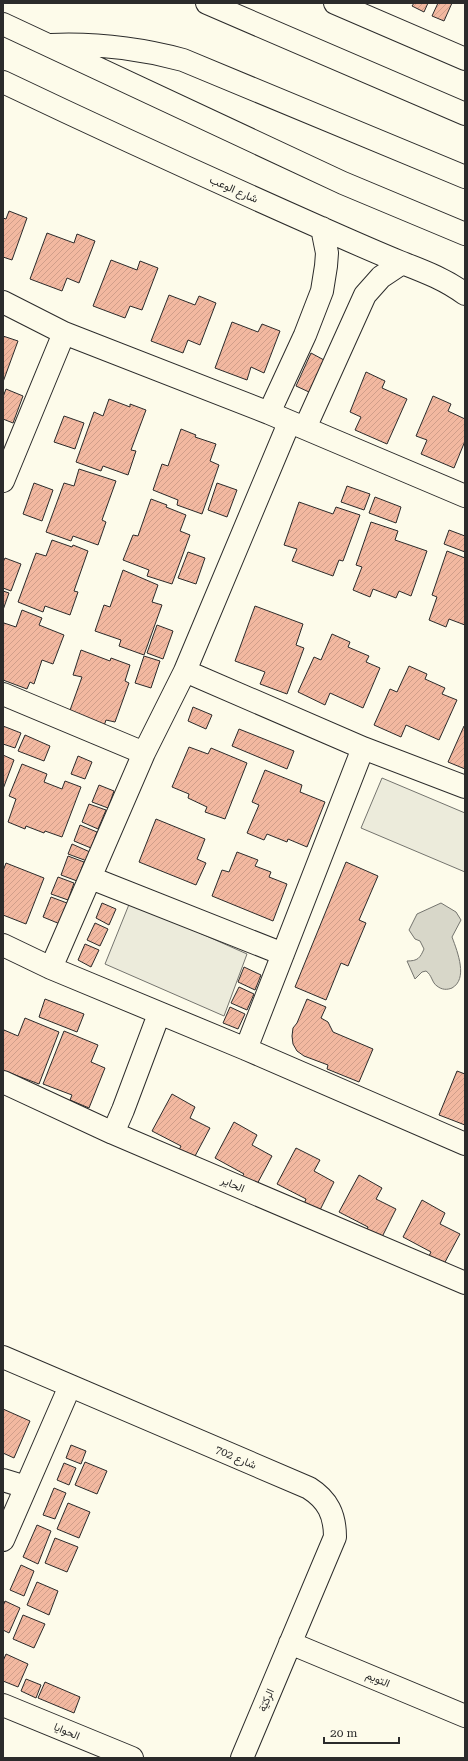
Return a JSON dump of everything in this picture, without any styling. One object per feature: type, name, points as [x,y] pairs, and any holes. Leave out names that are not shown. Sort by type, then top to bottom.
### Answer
[{"type":"street","points":[[207,3],[465,114]]},
{"type":"street","points":[[335,3],[465,58]]},
{"type":"street","points":[[3,24],[343,183],[465,234]]},
{"type":"street","points":[[46,45],[80,44],[116,46],[183,60],[465,177]]},
{"type":"street","name":"شارع الوعب","points":[[3,82],[130,142],[322,228],[440,278],[465,294]]},
{"type":"street","points":[[269,414],[305,335],[322,291],[327,253],[322,228]]},
{"type":"street","points":[[52,968],[144,753],[185,671],[297,425],[365,296],[381,277],[402,263]]},
{"type":"street","points":[[3,302],[64,333],[297,425],[465,496]]},
{"type":"street","points":[[3,480],[64,333]]},
{"type":"street","points":[[185,671],[363,748],[465,787]]},
{"type":"street","points":[[3,694],[144,753]]},
{"type":"street","points":[[246,1049],[363,748]]},
{"type":"street","points":[[90,878],[283,954]]},
{"type":"street","points":[[3,945],[52,968],[159,1014],[246,1049],[465,1144]]},
{"type":"street","points":[[113,1133],[159,1014]]},
{"type":"street","name":"الحاير","points":[[3,1082],[113,1133],[465,1282]]},
{"type":"street","name":"شارع 702","points":[[3,1357],[309,1488],[319,1494],[327,1503],[333,1514],[335,1537],[290,1643]]},
{"type":"street","points":[[3,1540],[70,1386]]},
{"type":"street","points":[[3,1480],[26,1487]]},
{"type":"street","name":"التويم","points":[[290,1643],[465,1716]]},
{"type":"street","name":"الركيّة","points":[[242,1758],[290,1643]]},
{"type":"street","name":"الحوايا","points":[[3,1705],[132,1758]]},
{"type":"shaded area","points":[[382,778],[465,813],[465,872],[361,828]]},
{"type":"shaded area","points":[[130,902],[247,954],[224,1016],[105,964]]},
{"type":"shaded area","points":[[441,903],[456,912],[461,920],[452,937],[459,958],[461,972],[460,978],[457,984],[452,988],[446,989],[435,985],[430,975],[426,971],[422,972],[415,979],[407,961],[418,958],[424,949],[420,941],[415,939],[409,930],[417,914]]},
{"type":"building","points":[[414,3],[428,3],[424,12],[412,6]]},
{"type":"building","points":[[438,3],[452,3],[444,21],[432,16]]},
{"type":"building","points":[[9,211],[27,218],[12,260],[3,257],[3,218],[6,219]]},
{"type":"building","points":[[47,233],[74,243],[77,234],[95,241],[79,283],[67,278],[62,291],[30,279]]},
{"type":"building","points":[[111,260],[137,270],[140,261],[158,268],[142,310],[130,306],[125,318],[93,306]]},
{"type":"building","points":[[169,295],[195,305],[199,296],[216,303],[200,345],[188,340],[183,353],[151,341]]},
{"type":"building","points":[[232,322],[258,332],[262,324],[280,331],[264,373],[251,367],[247,380],[215,368]]},
{"type":"building","points":[[3,336],[18,341],[3,382]]},
{"type":"building","points":[[311,353],[324,360],[309,392],[296,386]]},
{"type":"building","points":[[366,372],[385,381],[382,388],[407,399],[387,444],[355,430],[361,417],[350,412]]},
{"type":"building","points":[[6,389],[23,396],[13,423],[3,419],[3,397]]},
{"type":"building","points":[[433,396],[451,404],[448,411],[465,419],[465,441],[454,468],[421,454],[427,440],[416,436]]},
{"type":"building","points":[[109,399],[130,407],[130,404],[146,410],[131,450],[136,451],[128,475],[103,466],[101,471],[76,462],[94,412],[103,416]]},
{"type":"building","points":[[64,416],[84,423],[75,449],[54,442]]},
{"type":"building","points":[[181,429],[196,435],[195,437],[216,444],[210,461],[219,465],[202,514],[177,505],[178,500],[153,490],[162,464],[168,466]]},
{"type":"building","points":[[79,469],[116,481],[102,520],[106,522],[98,545],[73,536],[71,541],[46,532],[64,483],[74,486]]},
{"type":"building","points":[[34,483],[53,490],[42,521],[23,514]]},
{"type":"building","points":[[217,483],[237,490],[227,517],[208,510]]},
{"type":"building","points":[[347,486],[370,494],[364,510],[341,502]]},
{"type":"building","points":[[375,497],[401,507],[396,523],[369,513]]},
{"type":"building","points":[[151,499],[186,515],[180,531],[190,535],[172,584],[147,576],[149,570],[123,560],[133,535],[138,536]]},
{"type":"building","points":[[299,502],[333,514],[336,507],[360,515],[343,561],[339,560],[333,576],[292,561],[297,549],[284,545]]},
{"type":"building","points":[[371,522],[398,531],[395,540],[427,551],[411,596],[399,591],[396,598],[373,589],[370,597],[353,590],[362,567],[356,565]]},
{"type":"building","points":[[449,530],[465,536],[465,552],[444,544]]},
{"type":"building","points":[[52,540],[72,547],[73,545],[88,551],[74,591],[78,592],[70,615],[45,606],[43,612],[18,602],[36,553],[46,556]]},
{"type":"building","points":[[447,551],[465,558],[465,625],[449,619],[446,627],[429,620],[437,597],[432,595]]},
{"type":"building","points":[[188,552],[205,558],[196,584],[178,578]]},
{"type":"building","points":[[5,558],[21,564],[11,591],[3,588],[3,562]]},
{"type":"building","points":[[123,570],[158,585],[152,602],[162,605],[144,655],[119,646],[121,640],[95,631],[104,605],[110,607]]},
{"type":"building","points":[[3,591],[9,593],[3,610]]},
{"type":"building","points":[[255,606],[303,624],[296,645],[304,648],[287,694],[260,684],[265,672],[235,661]]},
{"type":"building","points":[[22,610],[42,618],[39,625],[64,635],[53,664],[42,660],[34,684],[30,682],[27,689],[3,680],[4,623],[16,627]]},
{"type":"building","points":[[157,625],[173,631],[163,659],[147,653]]},
{"type":"building","points":[[332,634],[350,642],[348,647],[369,656],[366,662],[380,668],[363,708],[330,693],[325,705],[298,692],[314,657],[321,660]]},
{"type":"building","points":[[81,650],[110,661],[111,658],[130,665],[125,681],[129,683],[115,722],[106,720],[104,726],[69,713],[82,677],[73,675]]},
{"type":"building","points":[[144,656],[160,661],[151,688],[135,683]]},
{"type":"building","points":[[409,666],[427,674],[425,679],[445,688],[442,694],[457,700],[439,740],[406,725],[401,737],[374,725],[390,689],[397,692]]},
{"type":"building","points":[[193,707],[212,715],[206,729],[188,721]]},
{"type":"building","points":[[3,726],[21,733],[15,748],[3,744]]},
{"type":"building","points":[[464,726],[465,727],[465,769],[448,762]]},
{"type":"building","points":[[239,729],[294,751],[287,769],[232,746]]},
{"type":"building","points":[[25,735],[50,746],[44,761],[18,751]]},
{"type":"building","points":[[189,747],[208,754],[211,748],[247,763],[225,819],[205,812],[207,807],[188,798],[189,794],[172,787]]},
{"type":"building","points":[[3,755],[14,760],[3,789]]},
{"type":"building","points":[[78,756],[92,762],[85,779],[71,774]]},
{"type":"building","points":[[22,764],[47,774],[44,782],[62,789],[65,781],[81,787],[62,837],[45,831],[44,833],[26,826],[25,829],[8,822],[16,799],[9,796]]},
{"type":"building","points":[[265,770],[302,785],[300,792],[325,802],[307,847],[288,839],[287,842],[267,834],[264,840],[247,833],[259,805],[252,802]]},
{"type":"building","points":[[99,785],[114,791],[108,808],[92,802]]},
{"type":"building","points":[[89,804],[106,810],[98,829],[82,822]]},
{"type":"building","points":[[156,819],[205,839],[197,859],[206,863],[196,885],[139,862]]},
{"type":"building","points":[[80,825],[97,832],[91,848],[74,841]]},
{"type":"building","points":[[72,844],[90,852],[87,861],[68,854]]},
{"type":"building","points":[[237,852],[258,860],[255,866],[271,872],[269,877],[287,884],[273,921],[212,896],[222,870],[229,872]]},
{"type":"building","points":[[68,856],[84,862],[77,881],[61,875]]},
{"type":"building","points":[[346,862],[378,876],[359,920],[366,923],[348,966],[341,963],[326,1000],[295,987]]},
{"type":"building","points":[[6,863],[44,878],[26,924],[3,915],[3,871]]},
{"type":"building","points":[[58,877],[74,883],[68,900],[51,894]]},
{"type":"building","points":[[51,897],[67,903],[60,924],[43,917]]},
{"type":"building","points":[[102,903],[116,909],[109,925],[96,918]]},
{"type":"building","points":[[95,923],[108,929],[100,946],[87,940]]},
{"type":"building","points":[[85,944],[99,950],[91,967],[78,960]]},
{"type":"building","points":[[244,967],[261,975],[255,990],[238,982]]},
{"type":"building","points":[[239,987],[254,994],[247,1010],[231,1003]]},
{"type":"building","points":[[45,999],[84,1014],[77,1032],[39,1017]]},
{"type":"building","points":[[307,999],[326,1007],[321,1018],[328,1022],[333,1032],[373,1049],[359,1082],[327,1069],[328,1065],[304,1056],[297,1051],[293,1044],[293,1028],[297,1023]]},
{"type":"building","points":[[230,1007],[245,1014],[238,1029],[223,1023]]},
{"type":"building","points":[[25,1018],[59,1032],[39,1084],[10,1073],[3,1077],[4,1030],[18,1036]]},
{"type":"building","points":[[64,1031],[98,1045],[91,1062],[105,1068],[89,1108],[70,1100],[72,1095],[43,1084]]},
{"type":"building","points":[[457,1071],[465,1074],[465,1125],[439,1115]]},
{"type":"building","points":[[172,1094],[195,1107],[190,1118],[210,1128],[194,1158],[179,1150],[181,1146],[152,1131]]},
{"type":"building","points":[[234,1122],[257,1135],[252,1145],[272,1156],[256,1186],[241,1178],[244,1174],[215,1158]]},
{"type":"building","points":[[296,1148],[320,1160],[314,1171],[334,1182],[319,1212],[304,1204],[306,1199],[277,1184]]},
{"type":"building","points":[[359,1175],[382,1188],[376,1199],[396,1209],[381,1239],[366,1231],[368,1227],[339,1212]]},
{"type":"building","points":[[422,1200],[445,1213],[440,1224],[460,1234],[444,1264],[429,1256],[431,1252],[403,1237]]},
{"type":"building","points":[[3,1409],[30,1421],[14,1458],[3,1453]]},
{"type":"building","points":[[71,1445],[86,1451],[81,1464],[66,1458]]},
{"type":"building","points":[[85,1462],[107,1471],[97,1494],[75,1485]]},
{"type":"building","points":[[64,1463],[76,1468],[69,1485],[57,1480]]},
{"type":"building","points":[[54,1488],[66,1493],[55,1519],[43,1515]]},
{"type":"building","points":[[68,1503],[90,1512],[79,1538],[57,1529]]},
{"type":"building","points":[[37,1525],[51,1531],[38,1564],[23,1557]]},
{"type":"building","points":[[55,1538],[78,1547],[67,1572],[45,1563]]},
{"type":"building","points":[[21,1565],[34,1571],[24,1596],[10,1590]]},
{"type":"building","points":[[37,1582],[58,1591],[49,1615],[27,1605]]},
{"type":"building","points":[[5,1601],[20,1608],[9,1633],[3,1630],[3,1606]]},
{"type":"building","points":[[23,1615],[45,1624],[34,1648],[13,1639]]},
{"type":"building","points":[[6,1654],[28,1664],[18,1687],[3,1681],[3,1661]]},
{"type":"building","points":[[26,1679],[41,1685],[36,1698],[21,1691]]},
{"type":"building","points":[[45,1682],[80,1697],[74,1713],[38,1698]]}]
